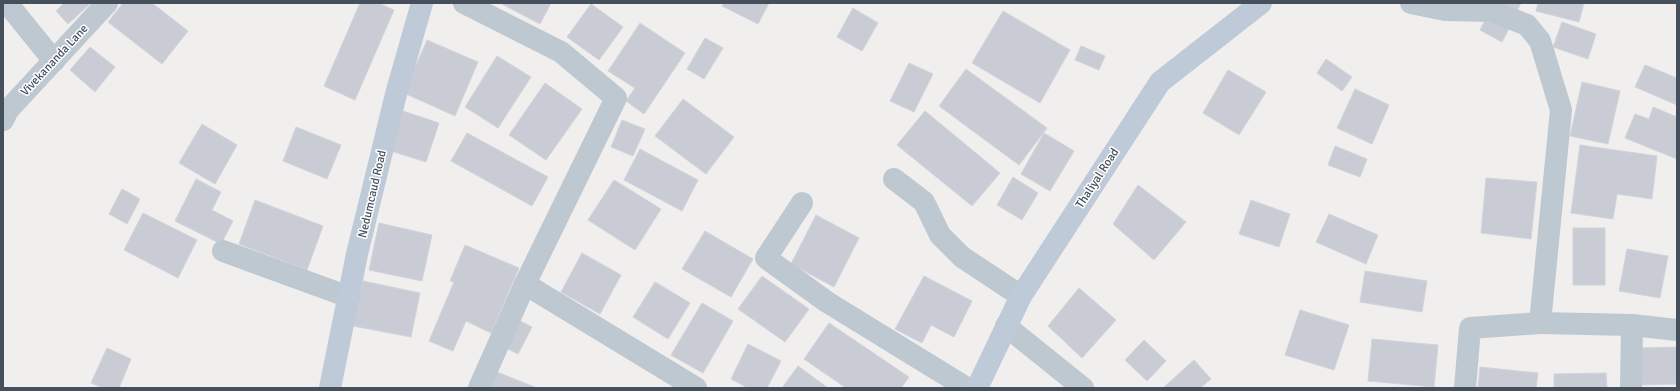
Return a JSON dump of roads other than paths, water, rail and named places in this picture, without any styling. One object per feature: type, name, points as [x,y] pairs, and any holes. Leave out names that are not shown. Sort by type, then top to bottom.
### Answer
[{"type":"street","points":[[7,3],[54,61]]},
{"type":"street","name":"Vivekananda Lane","points":[[3,120],[8,110],[107,3]]},
{"type":"street","name":"Nedumcaud Road","points":[[330,388],[348,297],[396,94],[422,3]]},
{"type":"street","points":[[464,3],[561,52],[616,98],[525,284],[479,388]]},
{"type":"street","name":"Thaliyal Road","points":[[977,388],[1021,296],[1160,82],[1261,3]]},
{"type":"street","points":[[1411,3],[1445,10],[1492,12],[1527,25],[1540,41],[1561,110],[1540,323]]},
{"type":"street","points":[[894,179],[924,202],[940,235],[962,257],[1021,296]]},
{"type":"street","points":[[802,203],[766,258],[827,302],[967,388]]},
{"type":"street","points":[[223,252],[348,297]]},
{"type":"street","points":[[525,284],[696,388]]},
{"type":"street","points":[[1465,388],[1470,328],[1540,323],[1632,325],[1677,330]]},
{"type":"street","points":[[1631,388],[1632,325]]},
{"type":"street","points":[[1006,326],[1083,388]]}]
